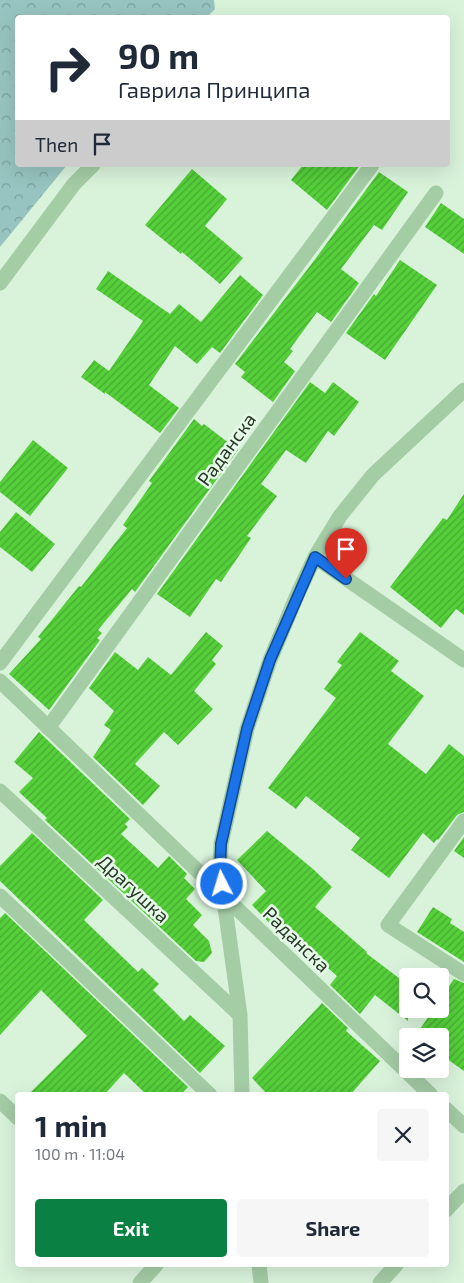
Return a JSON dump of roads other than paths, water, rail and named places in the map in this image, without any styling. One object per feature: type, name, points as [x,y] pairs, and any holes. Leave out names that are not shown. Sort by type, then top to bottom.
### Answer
[{"type":"street","points":[[0,283],[74,184],[91,167]]},
{"type":"street","points":[[0,663],[371,167]]},
{"type":"street","name":"Раданска","points":[[48,728],[436,193]]},
{"type":"street","points":[[242,1092],[240,1015],[220,870],[221,844],[247,729],[270,660],[315,557],[340,516],[373,476],[464,390]]},
{"type":"street","points":[[315,557],[464,660]]},
{"type":"street","name":"Раданска","points":[[0,682],[429,1092]]},
{"type":"street","name":"Драгушка","points":[[0,791],[240,1015]]},
{"type":"street","points":[[464,821],[388,925],[464,974]]},
{"type":"street","points":[[0,896],[207,1092]]},
{"type":"street","points":[[0,1101],[15,1115]]},
{"type":"street","points":[[449,1112],[464,1126]]},
{"type":"street","points":[[449,1207],[464,1191]]},
{"type":"street","points":[[140,1283],[154,1267]]},
{"type":"street","points":[[259,1267],[261,1283]]},
{"type":"street","points":[[380,1283],[394,1267]]}]
